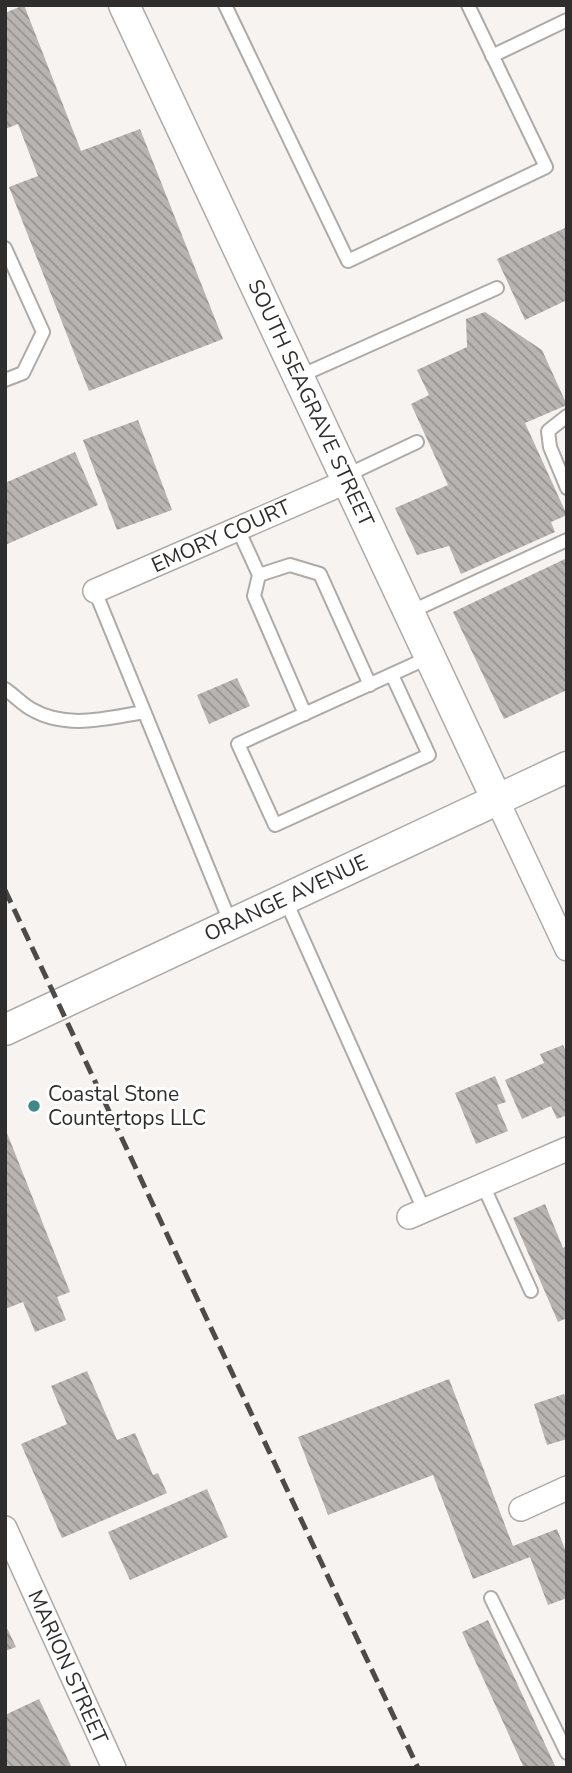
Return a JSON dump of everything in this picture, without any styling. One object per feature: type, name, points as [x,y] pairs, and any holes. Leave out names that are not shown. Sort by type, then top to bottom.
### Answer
[{"type":"street","name":"SOUTH SEAGRAVE STREET","points":[[124,5],[497,800]]},
{"type":"street","name":"EMORY COURT","points":[[95,591],[347,478]]},
{"type":"street","name":"ORANGE AVENUE","points":[[5,1030],[567,768]]},
{"type":"street","points":[[497,800],[567,949]]},
{"type":"street","points":[[417,1213],[567,1149]]},
{"type":"street","points":[[521,1508],[567,1488]]},
{"type":"street","name":"MARION STREET","points":[[5,1528],[114,1768]]},
{"type":"lane","points":[[225,5],[348,261],[545,167],[468,5]]},
{"type":"lane","points":[[492,56],[567,20]]},
{"type":"lane","points":[[5,248],[43,332],[23,373],[5,380]]},
{"type":"lane","points":[[299,377],[497,288]]},
{"type":"lane","points":[[567,416],[548,431],[550,447],[567,488]]},
{"type":"lane","points":[[347,478],[416,442]]},
{"type":"lane","points":[[238,529],[259,575],[254,596],[305,714]]},
{"type":"lane","points":[[409,612],[567,540]]},
{"type":"lane","points":[[259,575],[290,565],[320,573],[370,685]]},
{"type":"lane","points":[[95,591],[231,924]]},
{"type":"lane","points":[[392,675],[429,755],[275,825],[238,744],[430,657]]},
{"type":"lane","points":[[5,689],[32,710],[83,723],[144,712]]},
{"type":"lane","points":[[285,899],[417,1213]]},
{"type":"lane","points":[[483,1185],[531,1291]]},
{"type":"lane","points":[[491,1598],[567,1753]]},
{"type":"building","points":[[24,5],[81,151],[140,129],[223,339],[89,391],[9,187],[38,176],[18,124],[5,129],[5,13]]},
{"type":"building","points":[[567,227],[567,300],[525,320],[497,259]]},
{"type":"building","points":[[485,312],[542,350],[567,405],[525,423],[567,515],[551,522],[555,532],[461,574],[449,546],[417,555],[395,508],[448,485],[411,404],[429,395],[417,370],[467,347],[466,319]]},
{"type":"building","points":[[138,420],[172,510],[117,530],[83,440]]},
{"type":"building","points":[[75,452],[98,505],[5,545],[5,483]]},
{"type":"building","points":[[567,558],[567,690],[504,719],[453,612]]},
{"type":"building","points":[[237,678],[250,706],[209,724],[197,695]]},
{"type":"building","points":[[563,1045],[567,1054],[567,1115],[557,1119],[551,1106],[522,1119],[505,1080],[544,1063],[540,1054]]},
{"type":"building","points":[[495,1076],[506,1102],[497,1105],[508,1131],[476,1144],[455,1093]]},
{"type":"building","points":[[5,1128],[70,1292],[57,1297],[66,1320],[35,1332],[23,1302],[5,1309]]},
{"type":"building","points":[[545,1204],[563,1248],[567,1246],[567,1318],[558,1322],[513,1218]]},
{"type":"building","points":[[87,1371],[117,1440],[135,1433],[153,1475],[158,1473],[167,1493],[62,1538],[21,1444],[67,1424],[51,1386]]},
{"type":"building","points":[[449,1379],[513,1546],[557,1529],[567,1554],[567,1598],[548,1605],[530,1557],[473,1579],[433,1475],[328,1515],[298,1437]]},
{"type":"building","points":[[564,1394],[567,1402],[567,1439],[547,1445],[534,1404]]},
{"type":"building","points":[[207,1489],[228,1537],[130,1580],[108,1532]]},
{"type":"building","points":[[488,1620],[556,1768],[524,1768],[462,1632]]},
{"type":"building","points":[[5,1624],[16,1647],[5,1651]]},
{"type":"building","points":[[39,1699],[72,1768],[5,1768],[5,1715]]},
{"type":"railway","points":[[5,890],[418,1768]]},
{"type":"place","name":"Coastal Stone Countertops LLC","points":[[34,1106]]}]
